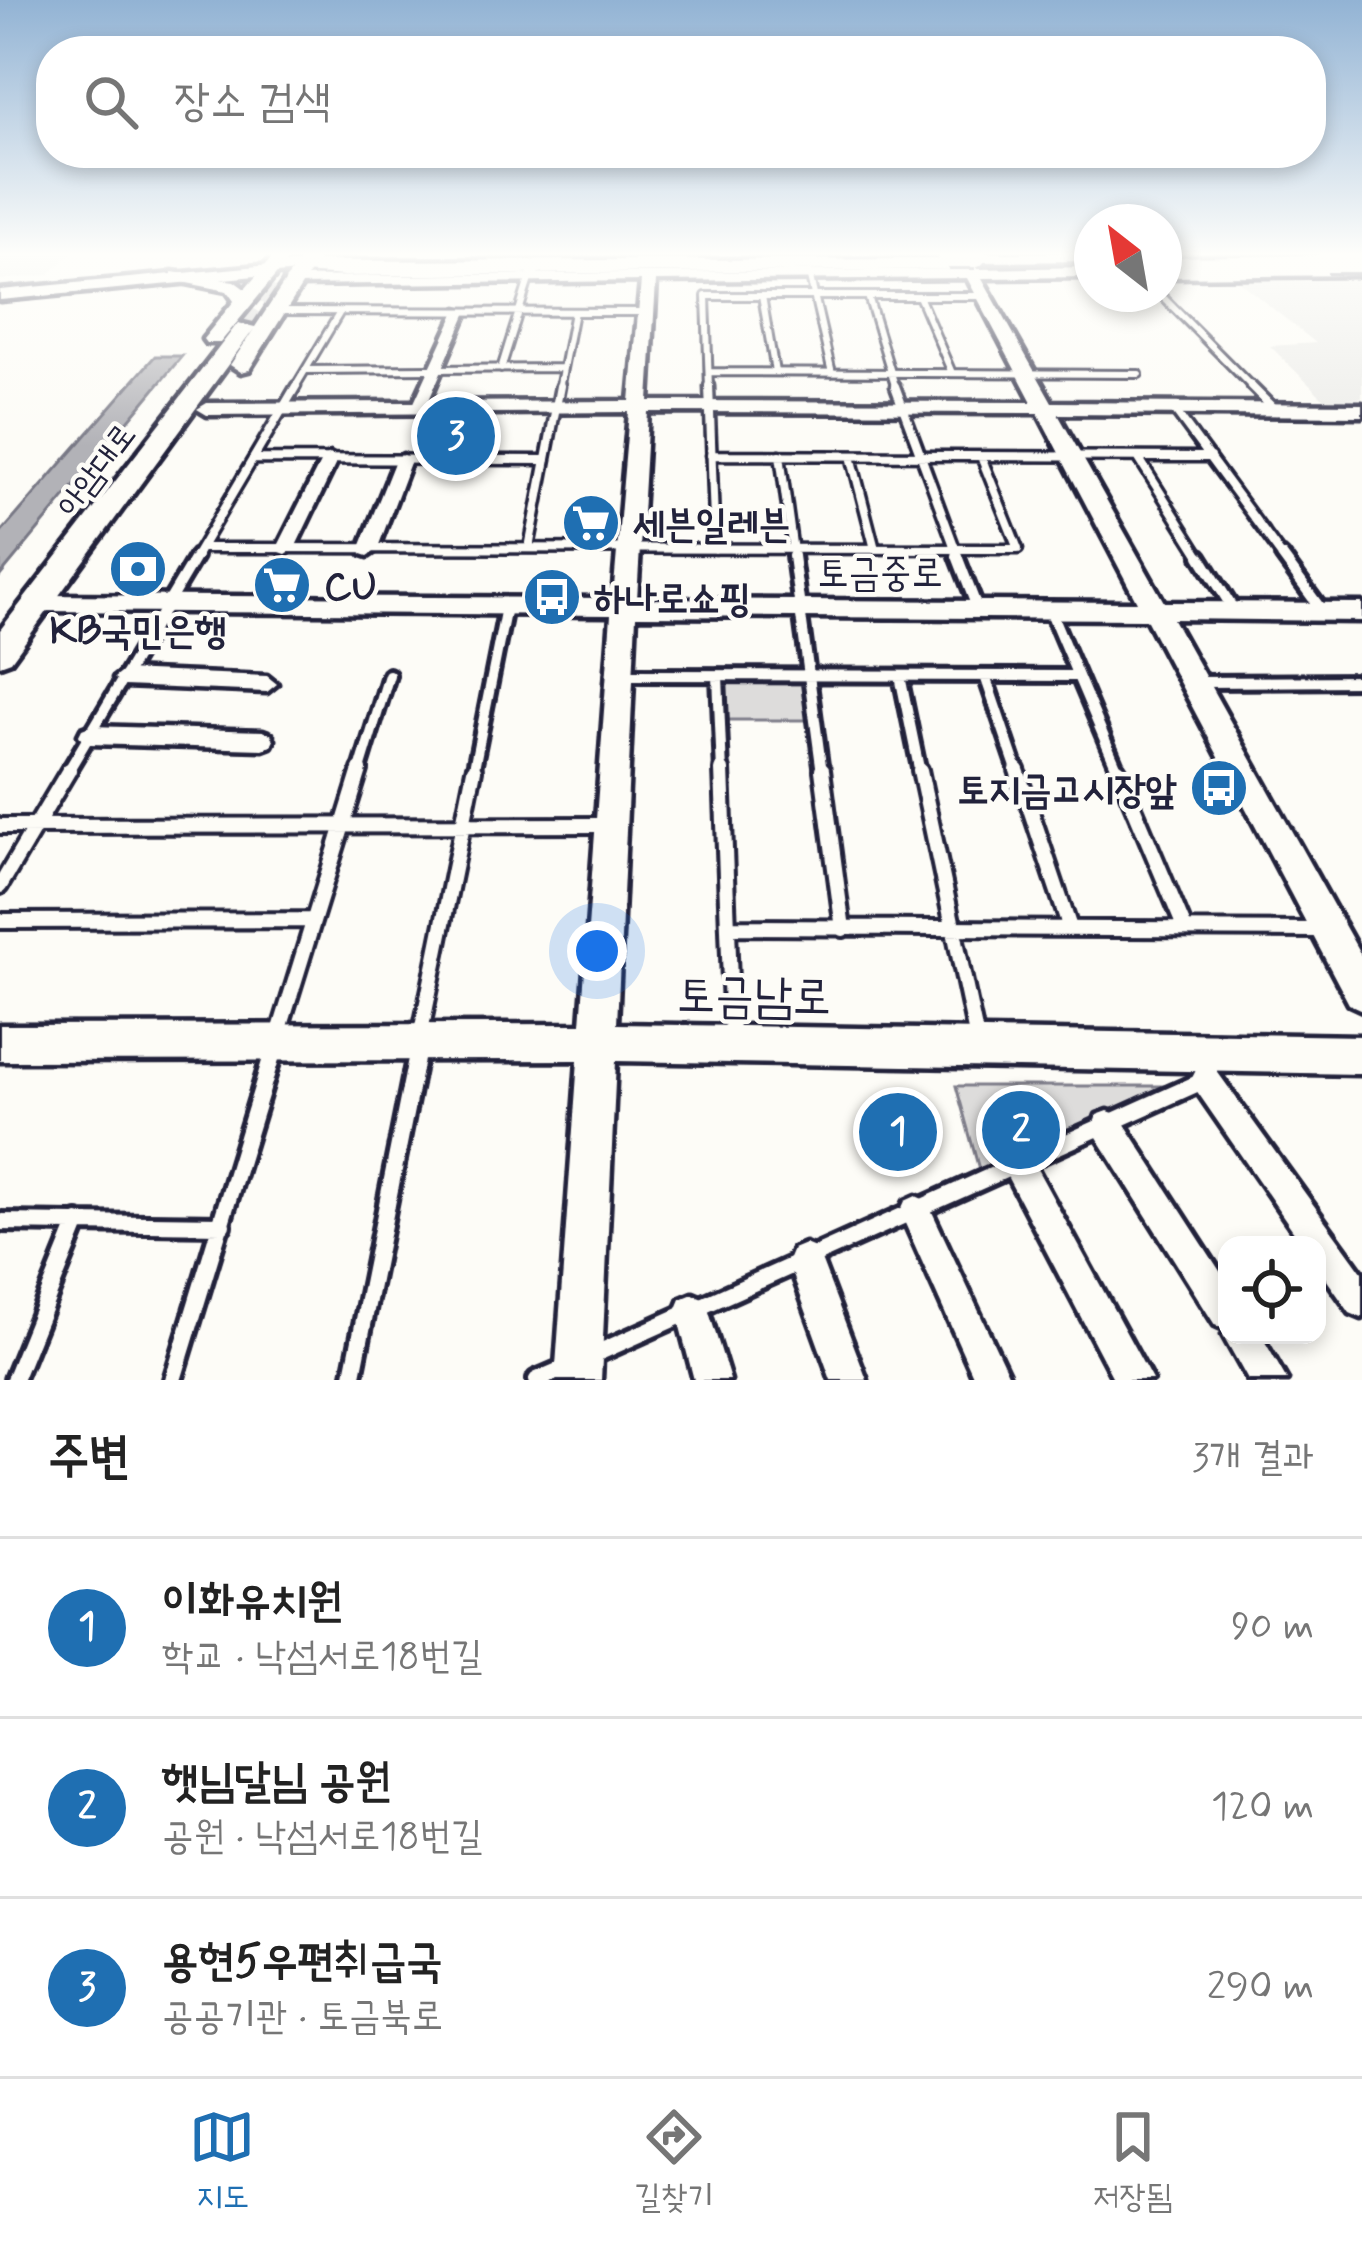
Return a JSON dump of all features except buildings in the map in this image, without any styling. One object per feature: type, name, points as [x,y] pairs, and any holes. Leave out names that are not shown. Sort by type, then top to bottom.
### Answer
[{"type":"main road","points":[[65,565],[125,520],[207,409],[250,319]]},
{"type":"main road","name":"아암대로","points":[[0,653],[250,319]]},
{"type":"street","points":[[419,407],[459,317]]},
{"type":"street","points":[[578,1371],[624,608],[647,317]]},
{"type":"street","points":[[997,317],[1362,992]]},
{"type":"street","points":[[207,409],[901,406],[1279,414],[1362,410]]},
{"type":"street","points":[[286,548],[330,460]]},
{"type":"street","points":[[368,550],[403,460]]},
{"type":"street","name":"토금중로","points":[[37,603],[1362,612]]},
{"type":"street","points":[[124,678],[267,684]]},
{"type":"street","points":[[90,735],[263,740]]},
{"type":"street","name":"토금남로","points":[[0,1043],[598,1042],[1362,1055]]},
{"type":"street","points":[[1206,1080],[1362,1301]]},
{"type":"street","points":[[1108,1126],[1218,1299]]},
{"type":"street","points":[[1018,1167],[1134,1380]]},
{"type":"street","points":[[916,1212],[993,1380]]},
{"type":"street","points":[[806,1261],[849,1380]]},
{"type":"street","points":[[693,1311],[712,1380]]},
{"type":"street","points":[[1247,1344],[1269,1380]]},
{"type":"lane","points":[[250,319],[271,317]]},
{"type":"lane","points":[[0,886],[337,317]]},
{"type":"lane","points":[[501,369],[516,317]]},
{"type":"lane","points":[[529,548],[573,317]]},
{"type":"lane","points":[[707,317],[715,548]]},
{"type":"lane","points":[[766,317],[775,372]]},
{"type":"lane","points":[[819,317],[832,373]]},
{"type":"lane","points":[[875,317],[901,406],[978,610]]},
{"type":"lane","points":[[928,317],[952,373]]},
{"type":"lane","points":[[1183,317],[1279,414]]},
{"type":"lane","points":[[306,370],[563,368]]},
{"type":"lane","points":[[710,372],[1139,374]]},
{"type":"lane","points":[[1176,412],[1323,612]]},
{"type":"lane","points":[[711,455],[1210,457]]},
{"type":"lane","points":[[780,455],[843,929]]},
{"type":"lane","points":[[851,455],[875,549]]},
{"type":"lane","points":[[1138,457],[1235,612]]},
{"type":"lane","points":[[254,459],[546,460]]},
{"type":"lane","points":[[201,548],[1018,549],[982,459]]},
{"type":"lane","points":[[352,1380],[506,607]]},
{"type":"lane","points":[[1050,610],[1185,929]]},
{"type":"lane","points":[[172,1380],[389,675]]},
{"type":"lane","points":[[620,675],[1078,676]]},
{"type":"lane","points":[[718,676],[733,1044]]},
{"type":"lane","points":[[900,676],[979,1049]]},
{"type":"lane","points":[[985,676],[1070,928]]},
{"type":"lane","points":[[1194,682],[1362,681]]},
{"type":"lane","points":[[0,826],[611,826]]},
{"type":"lane","points":[[0,921],[312,920]]},
{"type":"lane","points":[[728,927],[1328,930]]},
{"type":"lane","points":[[537,1380],[578,1371],[693,1311],[1108,1126],[1206,1080],[1241,1053]]},
{"type":"lane","points":[[0,1222],[222,1225]]},
{"type":"lane","points":[[14,1380],[78,1222]]},
{"type":"shaded area","points":[[1284,317],[1362,317],[1362,398],[1325,400],[1270,346],[1316,343]]},
{"type":"shaded area","points":[[155,356],[182,356],[0,576],[0,534]]},
{"type":"shaded area","points":[[721,678],[807,678],[812,720],[724,720]]},
{"type":"shaded area","points":[[956,1086],[1167,1086],[980,1173]]},
{"type":"tunnel","points":[[245,327],[252,317]]},
{"type":"place","name":"용현5우편취급국","points":[[456,436]]},
{"type":"place","name":"세븐일레븐","points":[[591,523]]},
{"type":"place","name":"KB국민은행","points":[[138,569]]},
{"type":"place","name":"CU","points":[[282,585]]},
{"type":"place","name":"하나로쇼핑","points":[[552,597]]},
{"type":"place","name":"토지금고시장앞","points":[[1219,788]]},
{"type":"place","name":"햇님달님 공원","points":[[1021,1130]]},
{"type":"place","name":"이화유치원","points":[[898,1132]]}]
